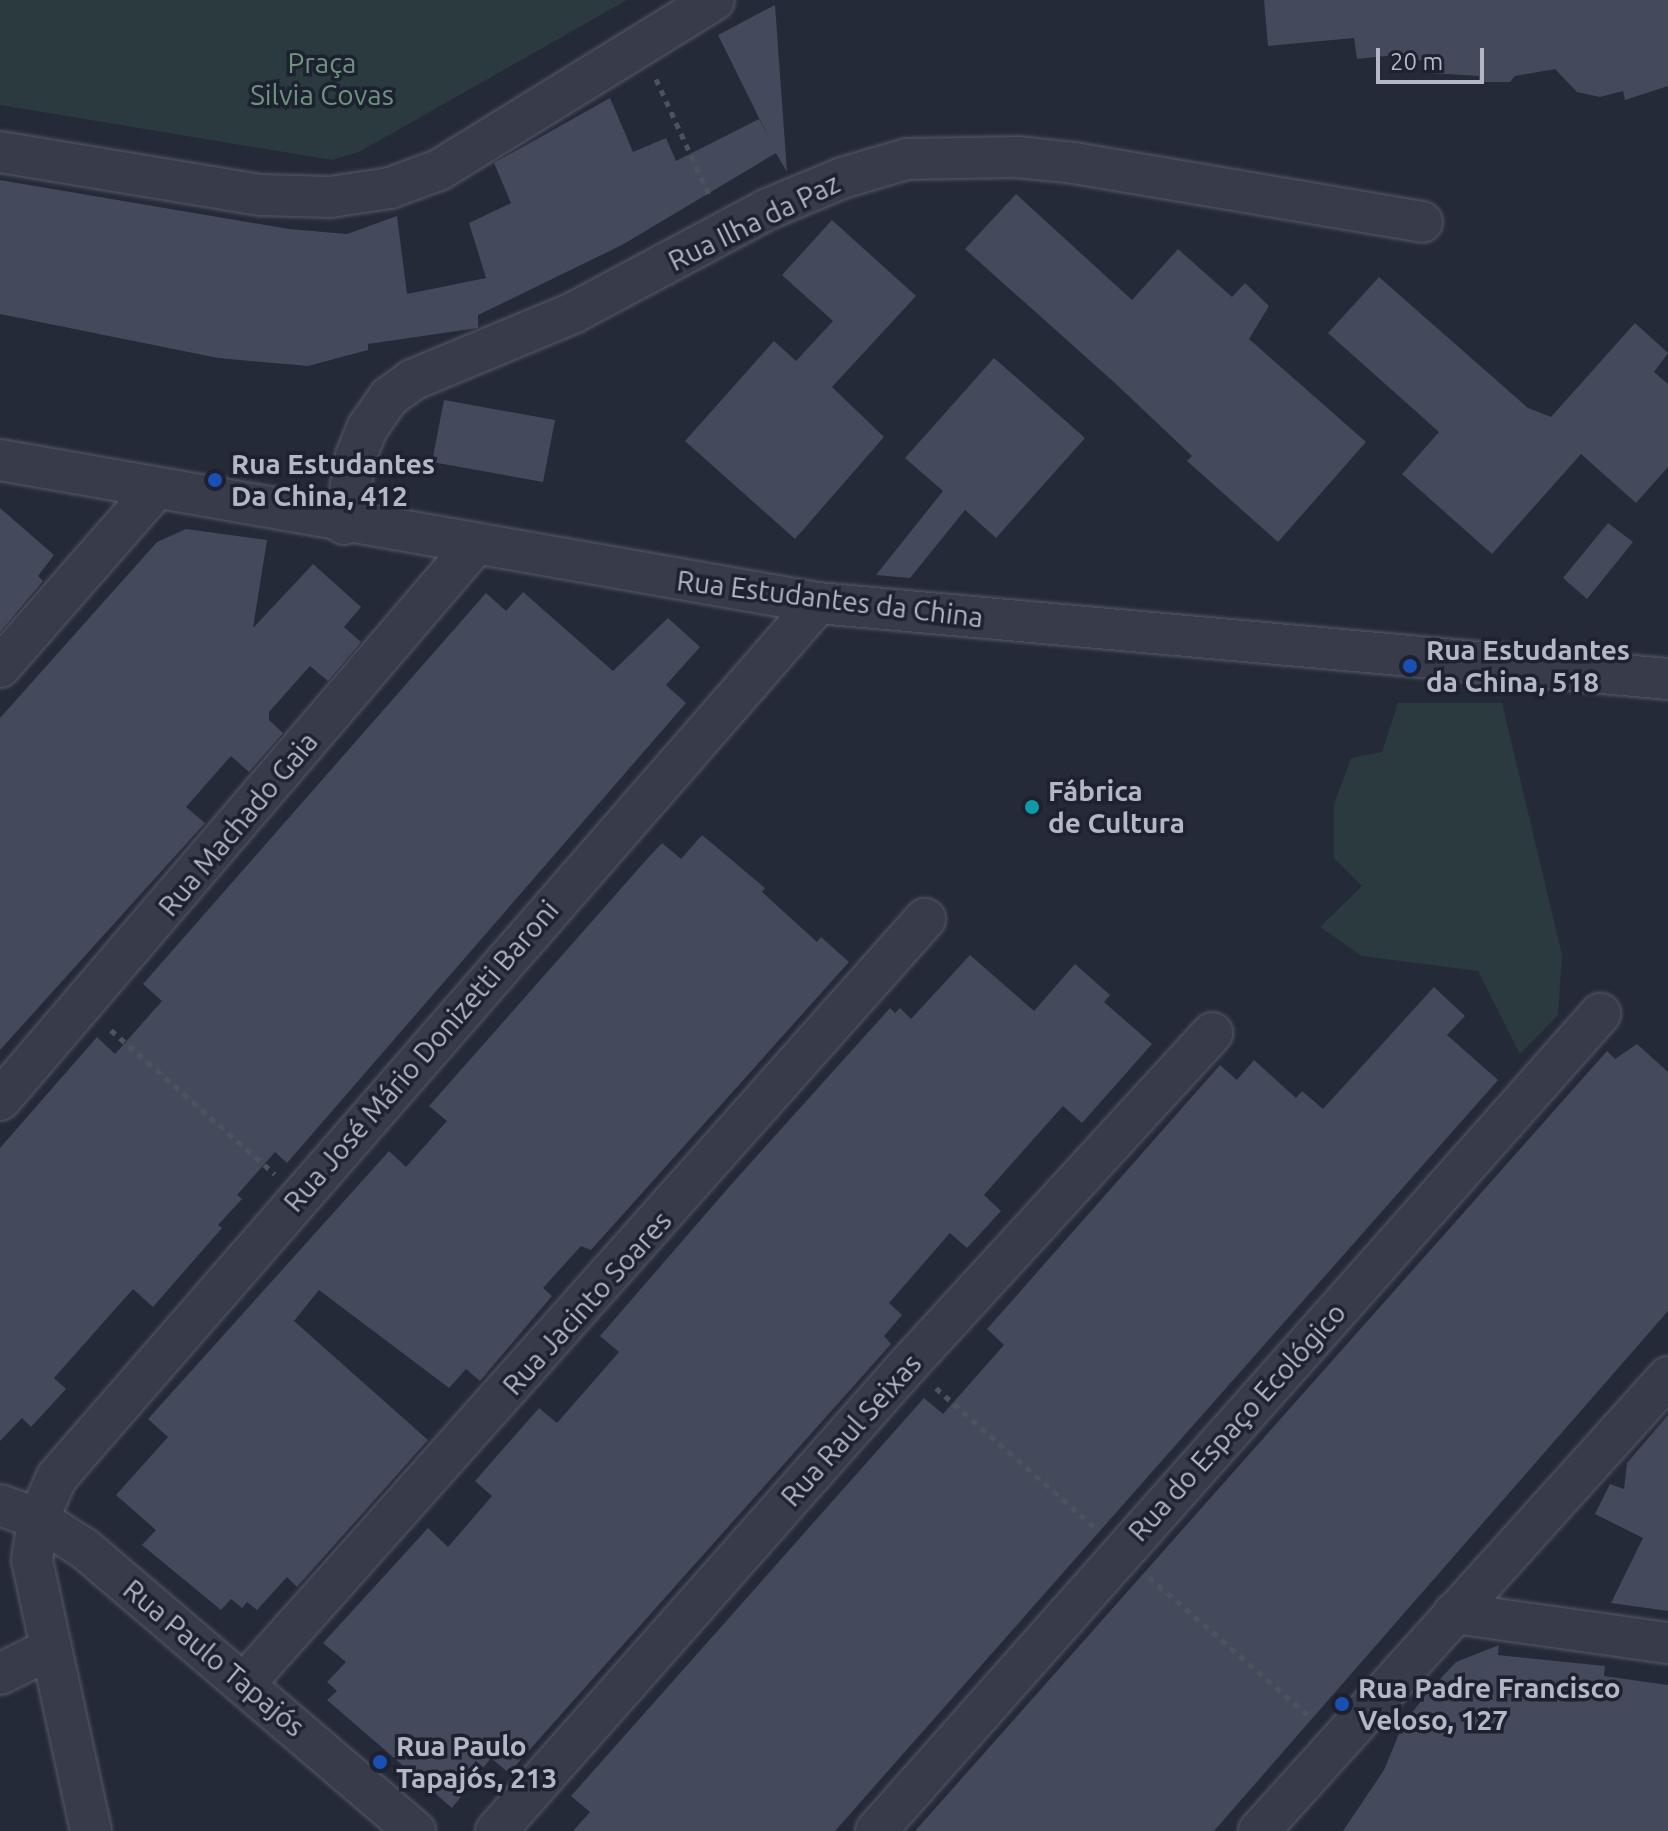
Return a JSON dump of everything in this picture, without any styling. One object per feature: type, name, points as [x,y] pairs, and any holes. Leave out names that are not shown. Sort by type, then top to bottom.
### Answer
[{"type":"street","points":[[0,152],[261,195],[330,197],[390,188],[439,170],[714,0]]},
{"type":"street","name":"Rua Ilha da Paz","points":[[344,524],[356,456],[389,397],[412,380],[573,313],[726,233],[842,178],[907,159],[974,156],[1074,163],[1422,222]]},
{"type":"street","name":"Rua Estudantes da China","points":[[0,460],[344,524],[818,603],[1668,679]]},
{"type":"street","points":[[0,667],[156,489]]},
{"type":"street","name":"Rua Machado Gaia","points":[[0,1100],[474,546]]},
{"type":"street","name":"Rua José Mário Donizetti Baroni","points":[[91,1831],[48,1650],[32,1560],[38,1519],[57,1477],[77,1450],[299,1195],[818,603]]},
{"type":"street","name":"Rua Jacinto Soares","points":[[245,1683],[925,919]]},
{"type":"street","name":"Rua do Espaço Ecológico","points":[[876,1831],[1600,1014]]},
{"type":"street","name":"Rua Raul Seixas","points":[[496,1831],[909,1364],[1212,1033]]},
{"type":"street","points":[[1259,1831],[1668,1377]]},
{"type":"street","name":"Rua Paulo Tapajós","points":[[0,1505],[38,1519],[85,1549],[415,1831]]},
{"type":"street","points":[[1454,1613],[1668,1643]]},
{"type":"street","points":[[0,1674],[48,1650]]},
{"type":"path","points":[[640,46],[726,233]]},
{"type":"path","points":[[83,1005],[299,1195]]},
{"type":"green space","name":"Praça Silvia Covas","points":[[0,0],[627,0],[359,152],[332,160],[0,105]]},
{"type":"green space","points":[[1398,703],[1502,703],[1562,955],[1558,1015],[1520,1054],[1478,971],[1362,956],[1320,927],[1362,886],[1334,858],[1334,805],[1351,758],[1382,752]]},
{"type":"building","points":[[1264,0],[1668,0],[1668,86],[1625,100],[1623,91],[1600,97],[1577,92],[1555,69],[1515,76],[1510,82],[1479,82],[1479,76],[1430,73],[1429,59],[1416,61],[1415,53],[1357,59],[1354,38],[1268,46]]},
{"type":"building","points":[[775,5],[787,172],[776,153],[622,245],[478,315],[478,328],[368,344],[368,350],[308,366],[218,358],[0,314],[0,180],[289,229],[347,234],[397,216],[407,294],[486,278],[469,223],[511,203],[494,163],[610,98],[633,152],[666,138],[676,161],[759,119],[769,138],[718,35]]},
{"type":"building","points":[[1016,194],[1132,300],[1178,249],[1232,297],[1245,283],[1269,306],[1249,339],[1366,442],[1278,542],[1187,461],[1192,456],[1116,384],[965,249]]},
{"type":"building","points":[[832,220],[916,296],[832,387],[884,437],[795,539],[685,441],[774,341],[796,361],[833,321],[782,275]]},
{"type":"building","points":[[1379,277],[1528,408],[1551,417],[1635,323],[1668,353],[1654,372],[1668,384],[1668,467],[1636,503],[1581,454],[1492,554],[1402,474],[1439,432],[1328,333]]},
{"type":"building","points":[[994,358],[1085,438],[996,538],[965,510],[910,578],[876,575],[943,491],[905,458]]},
{"type":"building","points":[[444,400],[555,420],[543,482],[432,462]]},
{"type":"building","points":[[0,508],[54,555],[38,576],[43,581],[0,632]]},
{"type":"building","points":[[1608,523],[1633,542],[1587,599],[1563,578]]},
{"type":"building","points":[[186,529],[267,540],[253,628],[313,564],[361,607],[344,627],[361,642],[328,681],[310,666],[269,712],[269,720],[283,733],[249,772],[231,756],[186,807],[205,823],[0,1050],[0,718],[157,542]]},
{"type":"building","points":[[523,592],[613,671],[668,618],[700,647],[666,685],[686,703],[287,1163],[275,1152],[237,1195],[242,1199],[218,1225],[222,1228],[153,1307],[133,1289],[54,1378],[66,1389],[31,1427],[22,1418],[0,1441],[0,1148],[97,1037],[115,1054],[162,1001],[143,984],[486,593],[506,611]]},
{"type":"building","points":[[702,835],[765,888],[762,892],[817,942],[821,937],[849,962],[591,1250],[581,1246],[543,1288],[552,1296],[480,1381],[466,1369],[449,1388],[319,1290],[294,1321],[428,1440],[297,1587],[287,1577],[257,1610],[247,1602],[242,1608],[231,1599],[221,1610],[142,1545],[156,1530],[116,1495],[168,1437],[148,1419],[389,1151],[406,1167],[447,1121],[429,1106],[662,843],[681,859]]},
{"type":"building","points":[[970,955],[1034,1011],[1075,964],[1110,995],[1104,1002],[1152,1044],[1082,1123],[1063,1106],[984,1195],[1001,1211],[967,1248],[950,1233],[889,1303],[902,1315],[884,1336],[891,1344],[509,1773],[491,1758],[452,1808],[327,1700],[337,1691],[327,1682],[346,1662],[323,1643],[428,1528],[448,1547],[492,1496],[475,1481],[539,1408],[557,1423],[619,1352],[600,1336],[729,1187],[890,1008],[895,1013],[900,1008],[911,1019]]},
{"type":"building","points":[[1434,987],[1465,1016],[1447,1035],[1498,1080],[835,1831],[573,1831],[590,1812],[571,1796],[924,1398],[943,1414],[1004,1345],[987,1329],[1220,1065],[1237,1080],[1254,1060],[1296,1098],[1302,1091],[1323,1109]]},
{"type":"building","points":[[1637,1044],[1668,1072],[1668,1311],[1214,1831],[915,1831],[1607,1051],[1615,1059]]},
{"type":"building","points":[[1668,1415],[1668,1611],[1611,1603],[1643,1538],[1595,1514],[1610,1484],[1624,1489],[1627,1463]]},
{"type":"building","points":[[1499,1645],[1498,1655],[1605,1666],[1604,1676],[1668,1685],[1668,1831],[1343,1831],[1384,1770],[1403,1724],[1428,1692],[1456,1662]]},
{"type":"place","name":"Rua Estudantes Da China, 412","points":[[215,480]]},
{"type":"place","name":"Rua Estudantes da China, 518","points":[[1410,666]]},
{"type":"place","name":"Fábrica de Cultura","points":[[1032,807]]},
{"type":"place","name":"Rua Padre Francisco Veloso, 127","points":[[1342,1704]]},
{"type":"place","name":"Rua Paulo Tapajós, 213","points":[[380,1762]]}]
